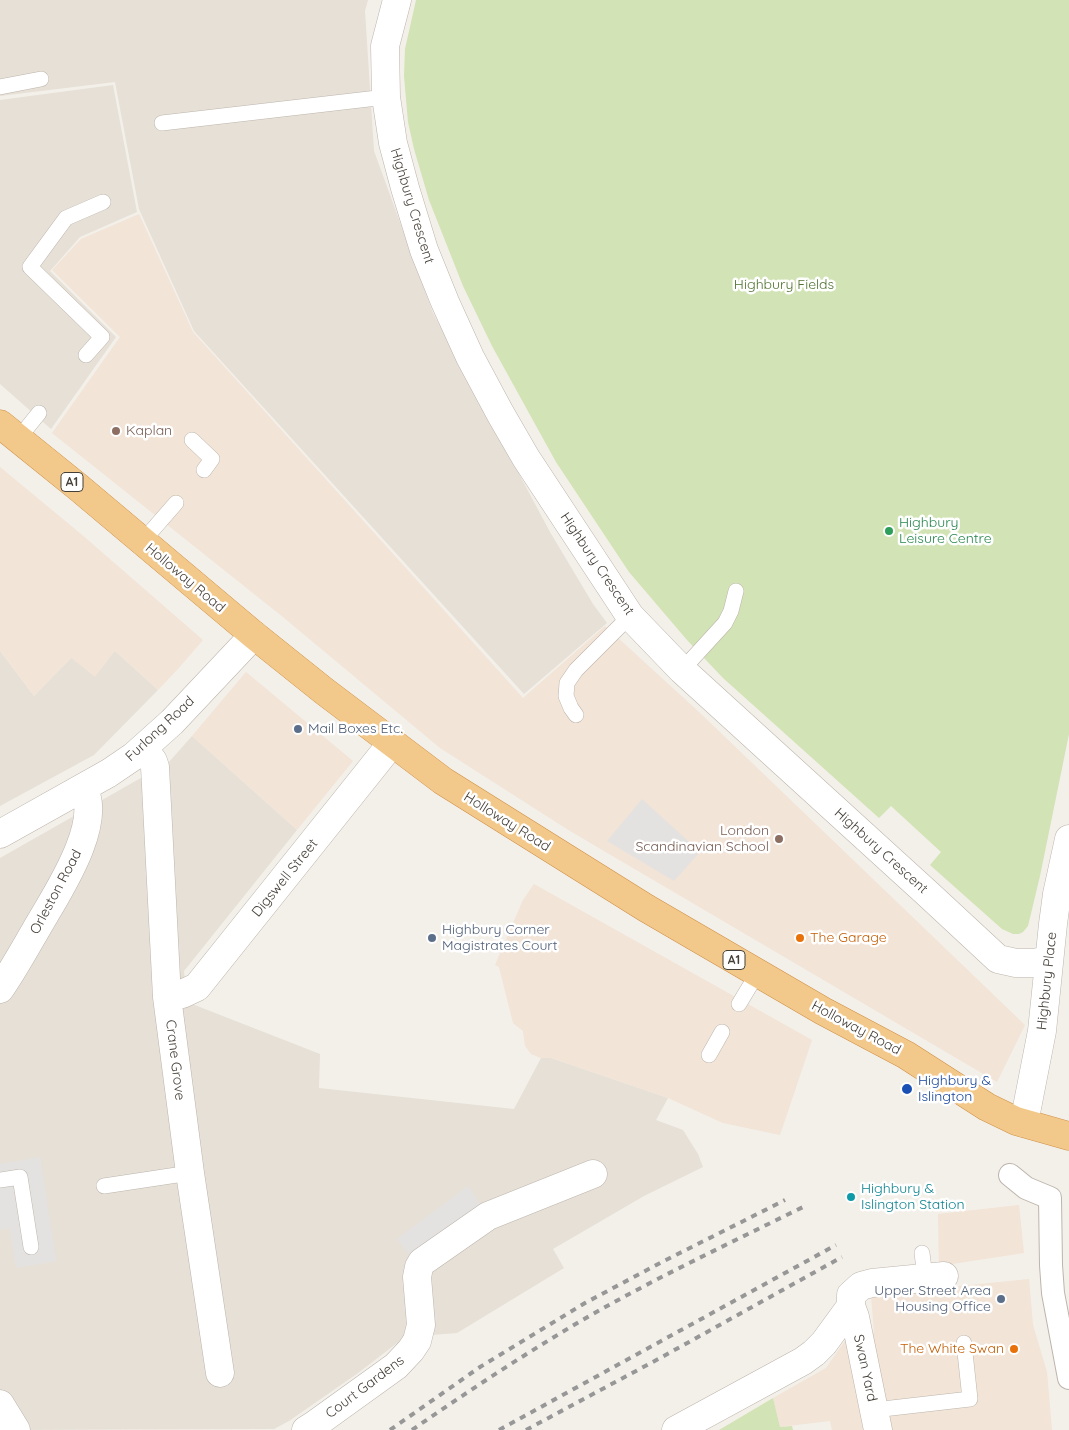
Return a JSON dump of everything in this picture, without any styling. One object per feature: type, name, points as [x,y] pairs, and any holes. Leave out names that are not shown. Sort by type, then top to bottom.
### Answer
[{"type":"highway","name":"Holloway Road","points":[[9,432],[78,487],[254,635],[443,781],[646,908],[757,974],[906,1056],[987,1107],[1016,1121],[1069,1136]]},
{"type":"street","name":"Highbury Crescent","points":[[397,0],[385,46],[386,97],[393,143],[424,250],[470,358],[526,458],[630,616],[682,670],[998,959],[1016,963],[1034,963],[1048,960]]},
{"type":"street","name":"Furlong Road","points":[[0,834],[109,774],[143,748],[172,722],[254,635]]},
{"type":"street","name":"Digswell Street","points":[[167,997],[192,991],[197,987],[392,743]]},
{"type":"street","name":"Crane Grove","points":[[143,748],[153,761],[154,767],[167,997],[190,1173],[220,1373]]},
{"type":"street","name":"Orleston Road","points":[[0,990],[59,892],[77,857],[86,828],[88,810],[87,796],[83,788]]},
{"type":"street","name":"Highbury Place","points":[[1024,1123],[1042,1031],[1048,960],[1057,894],[1069,839]]},
{"type":"street","name":"Court Gardens","points":[[306,1430],[396,1366],[412,1350],[417,1341],[421,1325],[417,1277],[422,1262],[488,1216],[593,1174]]},
{"type":"street","points":[[1010,1175],[1026,1188],[1050,1198],[1053,1293],[1069,1378]]},
{"type":"street","points":[[676,1430],[796,1365],[814,1353],[824,1343],[851,1306],[852,1295],[862,1286],[930,1269]]},
{"type":"street","name":"Swan Yard","points":[[851,1306],[876,1420]]},
{"type":"street","points":[[0,1404],[16,1430]]},
{"type":"lane","points":[[0,87],[41,79]]},
{"type":"lane","points":[[162,123],[386,97]]},
{"type":"lane","points":[[86,355],[102,337],[30,267],[66,218],[104,202]]},
{"type":"lane","points":[[9,432],[38,413]]},
{"type":"lane","points":[[192,440],[212,459],[204,470]]},
{"type":"lane","points":[[142,542],[176,503]]},
{"type":"lane","points":[[682,670],[725,624],[732,611],[736,591]]},
{"type":"lane","points":[[576,716],[566,696],[567,683],[576,670],[630,616]]},
{"type":"lane","points":[[739,1004],[757,974]]},
{"type":"lane","points":[[709,1055],[722,1032]]},
{"type":"lane","points":[[104,1186],[190,1173]]},
{"type":"lane","points":[[0,1180],[20,1177],[31,1247]]},
{"type":"lane","points":[[876,1420],[970,1399],[964,1344]]},
{"type":"shaded area","points":[[0,0],[368,0],[365,11],[374,151],[433,313],[550,532],[593,604],[607,623],[524,694],[194,331],[139,209],[115,82],[0,96]]},
{"type":"shaded area","points":[[113,85],[137,212],[80,237],[50,271],[116,337],[51,429],[0,384],[0,100]]},
{"type":"shaded area","points":[[139,214],[193,332],[523,698],[605,626],[699,712],[1025,1025],[997,1082],[570,831],[440,748],[283,617],[52,433],[120,337],[52,270],[81,239]]},
{"type":"shaded area","points":[[0,467],[81,534],[203,640],[158,690],[115,651],[95,677],[71,658],[34,696],[0,651]]},
{"type":"shaded area","points":[[0,651],[34,696],[71,658],[115,651],[158,690],[94,755],[0,806]]},
{"type":"shaded area","points":[[246,672],[353,761],[297,830],[192,736]]},
{"type":"shaded area","points":[[192,736],[297,830],[184,971],[187,1002],[320,1054],[319,1088],[514,1109],[541,1058],[551,1058],[668,1098],[656,1120],[683,1130],[698,1154],[703,1167],[644,1196],[553,1249],[564,1268],[457,1333],[405,1337],[358,1373],[289,1421],[274,1429],[0,1430],[0,858],[169,762]]},
{"type":"shaded area","points":[[642,799],[700,852],[674,881],[607,841]]},
{"type":"shaded area","points":[[534,884],[812,1040],[780,1135],[723,1123],[668,1098],[551,1058],[541,1058],[531,1054],[525,1046],[523,1031],[513,1023],[499,967],[495,965],[523,900]]},
{"type":"shaded area","points":[[40,1157],[56,1261],[16,1268],[10,1228],[0,1230],[0,1164]]},
{"type":"shaded area","points":[[468,1186],[488,1216],[419,1267],[397,1239]]},
{"type":"shaded area","points":[[1019,1205],[1024,1253],[939,1266],[938,1214]]},
{"type":"shaded area","points":[[1029,1279],[1033,1325],[1047,1372],[1052,1430],[832,1430],[830,1421],[780,1427],[773,1398],[826,1368],[847,1338],[874,1332],[871,1295]]},
{"type":"green space","name":"Highbury Fields","points":[[416,0],[1069,0],[1069,734],[1040,876],[1028,926],[1023,932],[1013,934],[1002,929],[930,865],[941,852],[891,806],[879,818],[723,678],[687,640],[629,572],[556,462],[492,346],[463,286],[429,200],[408,122],[404,76],[405,49]]},
{"type":"green space","points":[[773,1398],[780,1427],[792,1426],[793,1430],[719,1430]]},
{"type":"railway","points":[[390,1430],[480,1367],[585,1303],[785,1200]]},
{"type":"railway","points":[[412,1430],[500,1371],[591,1315],[670,1273],[803,1207]]},
{"type":"railway","points":[[499,1430],[836,1245]]},
{"type":"railway","points":[[526,1430],[842,1257]]},
{"type":"place","name":"Kaplan","points":[[116,431]]},
{"type":"place","name":"Highbury Leisure Centre","points":[[889,531]]},
{"type":"place","name":"Mail Boxes Etc.","points":[[298,729]]},
{"type":"place","name":"London Scandinavian School","points":[[779,839]]},
{"type":"place","name":"Highbury Corner Magistrates Court","points":[[432,938]]},
{"type":"place","name":"The Garage","points":[[800,938]]},
{"type":"place","name":"Highbury & Islington","points":[[907,1089]]},
{"type":"place","name":"Highbury & Islington Station","points":[[851,1197]]},
{"type":"place","name":"Upper Street Area Housing Office","points":[[1001,1299]]},
{"type":"place","name":"The White Swan","points":[[1014,1349]]}]
